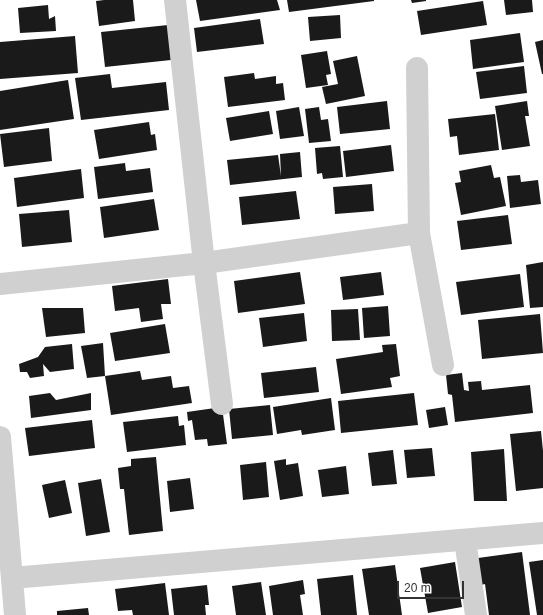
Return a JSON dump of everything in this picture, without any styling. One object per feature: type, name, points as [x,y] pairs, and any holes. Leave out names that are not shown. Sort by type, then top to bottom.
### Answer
[{"type":"street","points":[[175,0],[204,263],[222,404]]},
{"type":"street","points":[[417,68],[419,233],[443,365]]},
{"type":"street","points":[[0,284],[204,263],[419,233]]},
{"type":"street","points":[[0,437],[15,615]]},
{"type":"street","points":[[12,578],[543,533]]},
{"type":"street","points":[[465,540],[476,615]]},
{"type":"building","points":[[133,0],[135,21],[99,26],[96,1]]},
{"type":"building","points":[[196,0],[277,0],[280,10],[200,21]]},
{"type":"building","points":[[287,0],[374,0],[374,1],[289,12]]},
{"type":"building","points":[[411,0],[426,0],[426,1],[412,3]]},
{"type":"building","points":[[504,0],[532,0],[533,12],[506,15]]},
{"type":"building","points":[[483,1],[487,25],[421,35],[417,11]]},
{"type":"building","points":[[48,5],[49,19],[55,16],[56,31],[20,33],[18,8]]},
{"type":"building","points":[[340,15],[341,38],[310,41],[308,17]]},
{"type":"building","points":[[260,19],[264,44],[197,52],[194,28]]},
{"type":"building","points":[[168,25],[171,60],[105,67],[101,32]]},
{"type":"building","points":[[520,33],[524,62],[473,69],[470,40]]},
{"type":"building","points":[[75,36],[78,73],[0,79],[0,42]]},
{"type":"building","points":[[543,40],[543,74],[542,74],[535,42]]},
{"type":"building","points":[[327,51],[331,74],[326,75],[328,85],[306,88],[301,55]]},
{"type":"building","points":[[357,56],[365,96],[326,104],[322,87],[338,84],[333,61]]},
{"type":"building","points":[[524,66],[527,93],[480,99],[476,72]]},
{"type":"building","points":[[254,73],[255,79],[276,76],[276,84],[283,83],[285,100],[228,107],[224,77]]},
{"type":"building","points":[[110,74],[112,88],[166,82],[169,110],[81,120],[75,78]]},
{"type":"building","points":[[68,80],[74,119],[0,130],[0,91]]},
{"type":"building","points":[[387,101],[390,129],[340,134],[337,107]]},
{"type":"building","points":[[527,101],[529,116],[525,116],[530,146],[502,150],[495,106]]},
{"type":"building","points":[[299,107],[304,136],[280,139],[276,111]]},
{"type":"building","points":[[319,107],[321,120],[328,119],[331,141],[309,143],[305,109]]},
{"type":"building","points":[[269,111],[273,134],[230,141],[226,118]]},
{"type":"building","points":[[495,114],[499,150],[459,155],[457,136],[450,137],[448,119]]},
{"type":"building","points":[[149,122],[151,135],[155,134],[157,150],[99,159],[94,130]]},
{"type":"building","points":[[49,128],[52,161],[4,167],[0,134]]},
{"type":"building","points":[[391,145],[394,171],[346,177],[343,151]]},
{"type":"building","points":[[340,146],[343,177],[323,179],[322,173],[317,174],[315,148]]},
{"type":"building","points":[[300,152],[302,177],[230,185],[227,160],[278,155],[281,176],[280,154]]},
{"type":"building","points":[[125,163],[126,171],[150,168],[153,192],[98,199],[94,167]]},
{"type":"building","points":[[491,165],[494,178],[500,177],[506,206],[461,215],[455,183],[461,182],[459,171]]},
{"type":"building","points":[[81,169],[84,198],[17,207],[14,178]]},
{"type":"building","points":[[520,175],[521,182],[538,180],[541,204],[510,208],[507,176]]},
{"type":"building","points":[[372,184],[374,211],[335,214],[333,187]]},
{"type":"building","points":[[296,191],[300,219],[242,225],[239,197]]},
{"type":"building","points":[[154,199],[159,230],[104,238],[100,207]]},
{"type":"building","points":[[69,210],[72,242],[22,247],[19,214]]},
{"type":"building","points":[[508,215],[512,244],[461,250],[457,221]]},
{"type":"building","points":[[543,262],[543,307],[530,308],[526,265]]},
{"type":"building","points":[[300,272],[305,304],[238,313],[234,281]]},
{"type":"building","points":[[381,272],[384,295],[343,300],[340,277]]},
{"type":"building","points":[[520,274],[524,307],[461,315],[456,282]]},
{"type":"building","points":[[168,279],[171,304],[161,304],[163,319],[141,322],[139,308],[115,311],[112,286]]},
{"type":"building","points":[[388,306],[390,336],[364,338],[362,308]]},
{"type":"building","points":[[42,308],[83,308],[85,333],[46,337]]},
{"type":"building","points":[[358,309],[360,340],[332,341],[331,310]]},
{"type":"building","points":[[304,313],[307,341],[263,347],[259,318]]},
{"type":"building","points":[[540,314],[543,353],[482,359],[478,320]]},
{"type":"building","points":[[165,324],[170,353],[115,361],[110,333]]},
{"type":"building","points":[[103,343],[105,376],[87,378],[81,346]]},
{"type":"building","points":[[72,344],[74,369],[50,372],[43,364],[44,376],[30,378],[27,372],[20,372],[19,364],[38,357],[45,347]]},
{"type":"building","points":[[396,344],[400,376],[390,378],[392,387],[341,394],[336,359],[383,352],[382,345]]},
{"type":"building","points":[[316,367],[319,392],[264,398],[261,373]]},
{"type":"building","points":[[140,371],[142,380],[171,376],[173,388],[189,386],[192,403],[111,415],[105,376]]},
{"type":"building","points":[[462,373],[464,390],[469,391],[468,382],[481,381],[482,390],[530,385],[533,413],[455,422],[452,395],[448,394],[446,375]]},
{"type":"building","points":[[50,393],[56,400],[91,393],[91,410],[31,418],[29,396]]},
{"type":"building","points":[[414,393],[418,425],[341,433],[338,401]]},
{"type":"building","points":[[331,398],[335,430],[302,435],[301,430],[277,434],[273,407]]},
{"type":"building","points":[[270,405],[273,435],[232,439],[229,409]]},
{"type":"building","points":[[222,407],[227,444],[208,446],[207,439],[195,440],[192,420],[188,421],[187,412]]},
{"type":"building","points":[[445,407],[448,425],[429,428],[426,410]]},
{"type":"building","points":[[178,416],[179,426],[184,425],[186,445],[127,452],[123,422]]},
{"type":"building","points":[[92,420],[95,448],[29,456],[25,428]]},
{"type":"building","points":[[541,431],[543,451],[543,488],[516,491],[510,434]]},
{"type":"building","points":[[432,448],[435,476],[407,478],[404,450]]},
{"type":"building","points":[[504,449],[507,501],[474,501],[471,452]]},
{"type":"building","points":[[393,450],[397,484],[372,486],[368,453]]},
{"type":"building","points":[[156,457],[163,531],[129,535],[124,489],[120,489],[118,468],[131,466],[131,459]]},
{"type":"building","points":[[286,459],[286,465],[298,463],[303,496],[280,500],[274,461]]},
{"type":"building","points":[[266,462],[269,497],[243,500],[240,465]]},
{"type":"building","points":[[346,466],[349,494],[322,497],[318,470]]},
{"type":"building","points":[[190,478],[194,509],[170,512],[167,481]]},
{"type":"building","points":[[101,479],[110,532],[86,536],[78,483]]},
{"type":"building","points":[[65,480],[72,513],[49,518],[42,485]]},
{"type":"building","points":[[522,552],[530,615],[489,615],[485,584],[481,585],[478,558]]},
{"type":"building","points":[[543,560],[543,615],[537,615],[529,562]]},
{"type":"building","points":[[455,562],[462,607],[428,613],[420,568]]},
{"type":"building","points":[[395,565],[402,615],[369,615],[362,569]]},
{"type":"building","points":[[353,575],[357,615],[321,615],[317,579]]},
{"type":"building","points":[[303,580],[305,594],[300,595],[303,615],[273,615],[269,586]]},
{"type":"building","points":[[261,582],[266,615],[236,615],[232,586]]},
{"type":"building","points":[[165,583],[169,615],[133,615],[132,610],[118,611],[115,589]]},
{"type":"building","points":[[207,585],[209,605],[205,605],[206,615],[174,615],[171,589]]},
{"type":"building","points":[[88,608],[89,615],[57,615],[57,611]]}]
